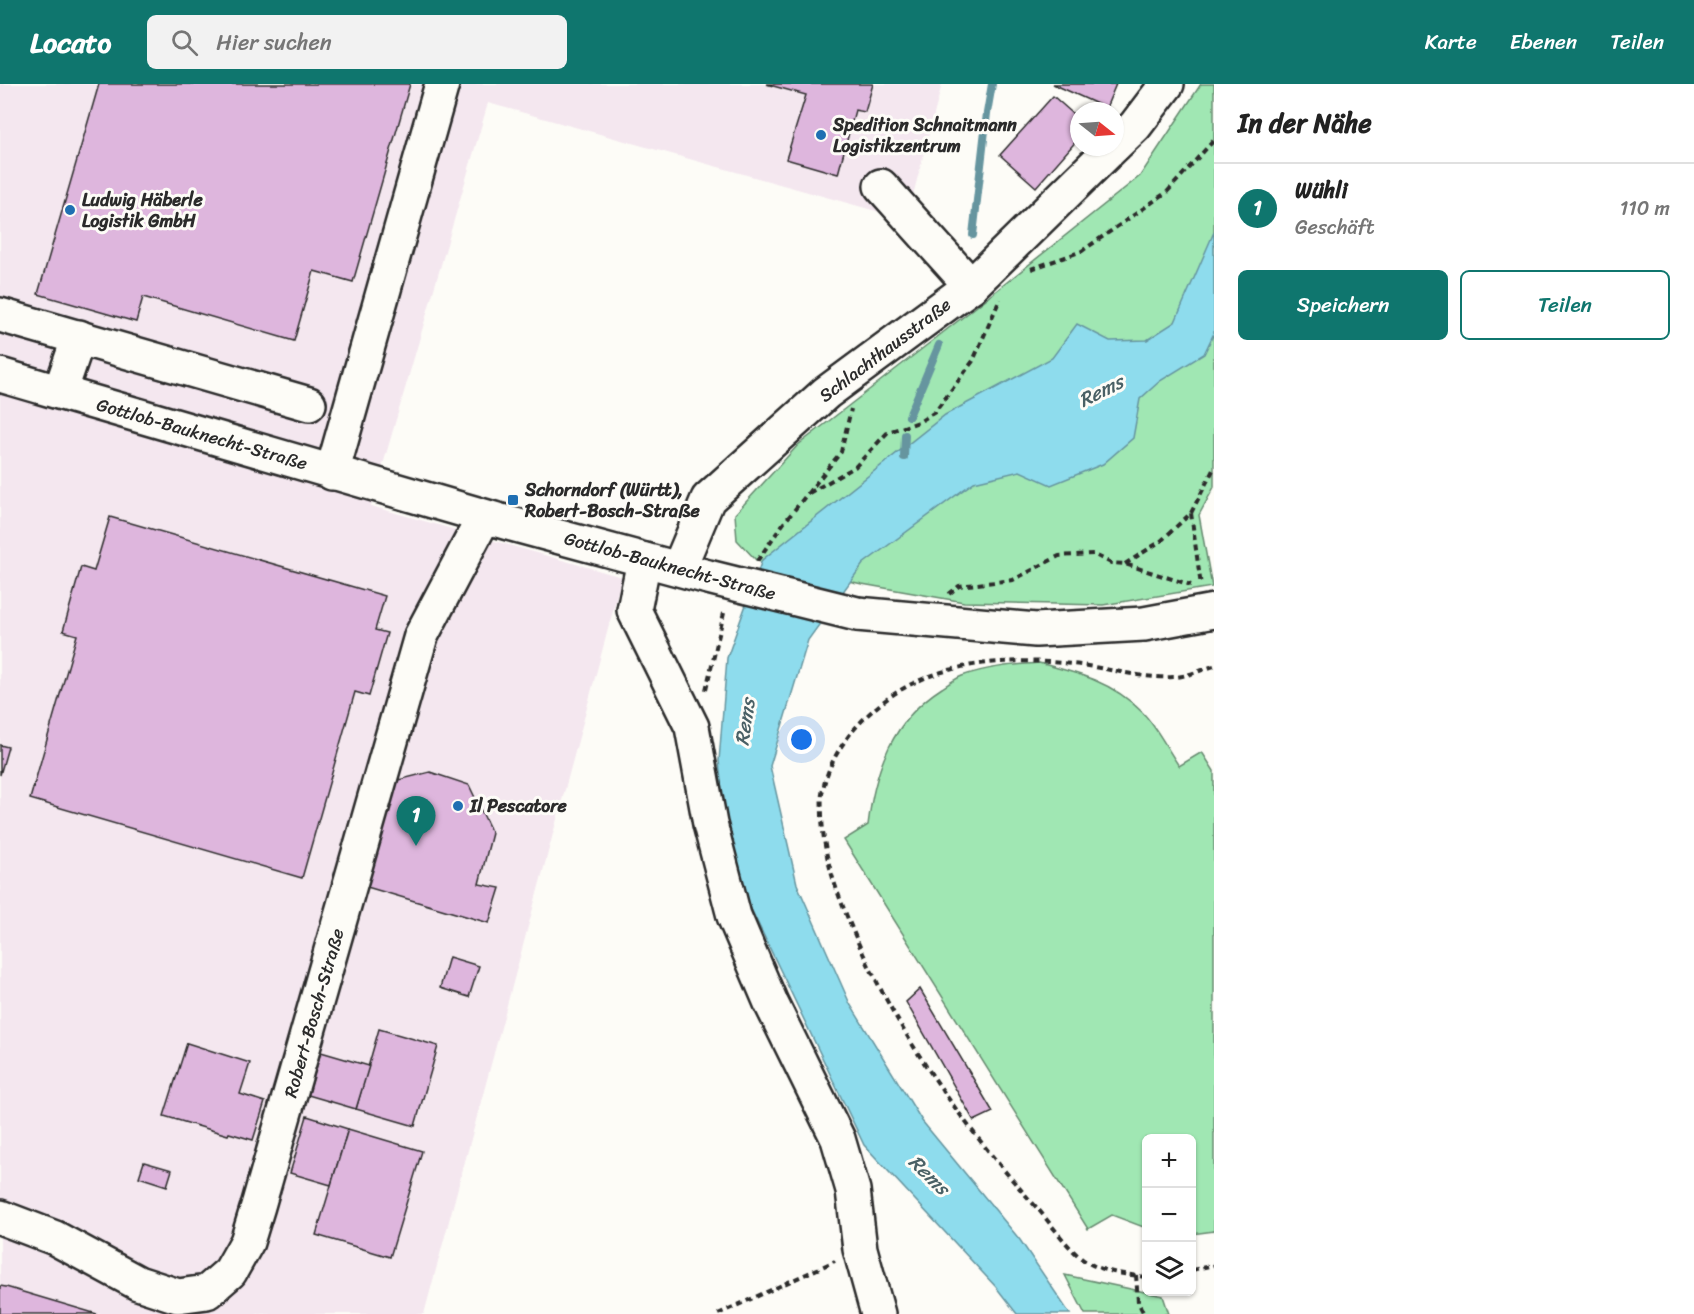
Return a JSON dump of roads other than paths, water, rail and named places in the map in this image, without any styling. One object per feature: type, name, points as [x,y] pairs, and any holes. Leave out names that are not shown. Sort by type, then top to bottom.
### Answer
[{"type":"street","points":[[332,473],[442,84]]},
{"type":"street","name":"Schlachthausstraße","points":[[1124,136],[1135,126],[1167,84]]},
{"type":"street","name":"Schlachthausstraße","points":[[693,572],[708,499],[826,393],[971,286],[1104,156]]},
{"type":"street","points":[[881,186],[971,286]]},
{"type":"street","points":[[0,315],[309,404]]},
{"type":"street","points":[[60,392],[79,337]]},
{"type":"street","name":"Gottlob-Bauknecht-Straße","points":[[0,375],[484,517],[857,614],[1036,630],[1144,624],[1214,611]]},
{"type":"street","name":"Robert-Bosch-Straße","points":[[0,1217],[55,1238],[138,1283],[178,1296],[207,1292],[230,1272],[247,1242],[258,1206],[421,636],[484,517]]},
{"type":"street","points":[[644,560],[634,610],[692,727],[710,824],[734,916],[771,1003],[838,1139],[853,1190],[860,1249],[878,1314]]},
{"type":"water","name":"Rems","points":[[1214,232],[1214,333],[1204,354],[1160,381],[1140,399],[1133,438],[1103,464],[1051,485],[1020,471],[974,482],[863,564],[808,640],[770,766],[797,884],[850,1004],[922,1121],[1020,1240],[1070,1314],[1017,1314],[996,1287],[864,1145],[729,863],[719,761],[727,658],[762,560],[945,415],[1052,358],[1077,324],[1110,341],[1147,340],[1175,322]]},
{"type":"waterway","points":[[973,235],[992,84]]},
{"type":"waterway","points":[[909,416],[939,345]]},
{"type":"waterway","points":[[904,457],[905,435]]},
{"type":"place","name":"Spedition Schnaitmann Logistikzentrum","points":[[821,135]]},
{"type":"place","name":"Ludwig Häberle Logistik GmbH","points":[[70,210]]},
{"type":"place","name":"Schorndorf (Württ), Robert-Bosch-Straße","points":[[513,500]]},
{"type":"place","name":"Il Pescatore","points":[[458,806]]},
{"type":"place","name":"Wühli","points":[[416,846]]}]
